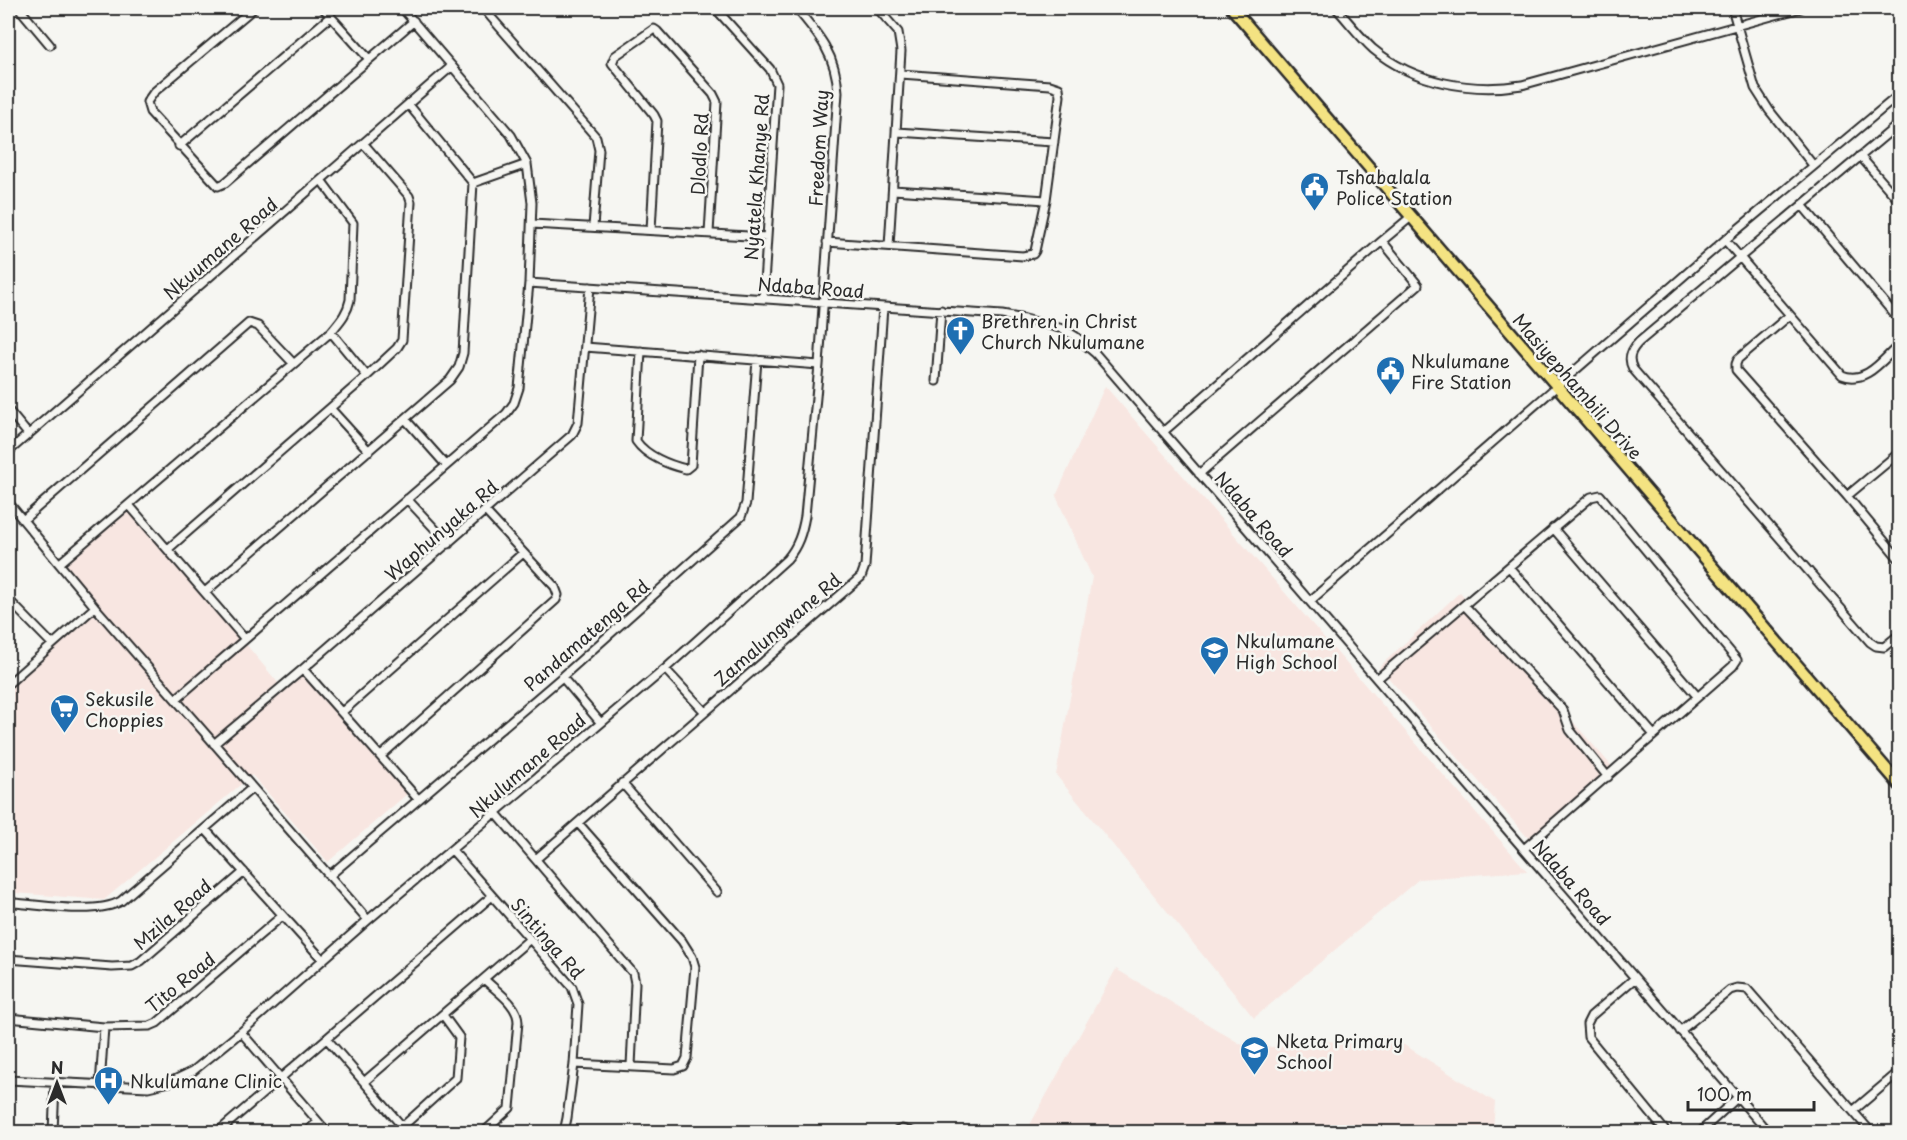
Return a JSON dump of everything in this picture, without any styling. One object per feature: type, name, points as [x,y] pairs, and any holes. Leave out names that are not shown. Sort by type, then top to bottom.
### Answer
[{"type":"main road","name":"Masiyephambili Drive","points":[[1232,8],[1899,785]]},
{"type":"street","points":[[19,8],[50,45]]},
{"type":"street","points":[[254,8],[149,96],[147,102],[150,112],[215,184],[222,185],[414,21]]},
{"type":"street","points":[[323,8],[369,59]]},
{"type":"street","points":[[176,699],[506,414],[514,403],[519,388],[532,224],[531,188],[526,164],[511,135],[402,8]]},
{"type":"street","points":[[483,8],[596,137],[599,150],[593,227]]},
{"type":"street","name":"Nyatela Khanye Rd","points":[[715,8],[770,69],[777,84],[763,299]]},
{"type":"street","points":[[798,11],[808,8]]},
{"type":"street","points":[[877,8],[895,27],[900,37],[901,74],[889,246]]},
{"type":"street","points":[[1336,8],[1372,48],[1406,70],[1418,76],[1446,83],[1492,88],[1522,85],[1801,8]]},
{"type":"street","points":[[1732,8],[1755,88],[1761,100],[1814,165]]},
{"type":"street","name":"Freedom Way","points":[[798,11],[827,48],[837,81],[823,303]]},
{"type":"street","points":[[179,146],[331,16]]},
{"type":"street","name":"Dlodlo Rd","points":[[651,230],[657,121],[612,63],[615,57],[654,29],[713,94],[717,102],[709,234]]},
{"type":"street","name":"Nkuumane Road","points":[[8,452],[452,66]]},
{"type":"street","points":[[827,242],[1033,254],[1046,200],[1060,96],[1059,88],[901,74]]},
{"type":"street","points":[[1310,601],[1725,240],[1899,94]]},
{"type":"street","points":[[204,592],[450,380],[462,360],[473,183],[409,105]]},
{"type":"street","points":[[1899,123],[1639,342],[1631,352],[1631,364],[1870,642],[1884,647],[1899,634]]},
{"type":"street","points":[[897,132],[1054,142]]},
{"type":"street","points":[[168,549],[367,376],[397,348],[402,340],[412,206],[409,196],[364,144]]},
{"type":"street","points":[[1860,156],[1899,202]]},
{"type":"street","points":[[473,183],[526,164]]},
{"type":"street","points":[[60,563],[331,332],[347,311],[350,300],[354,228],[351,219],[321,180]]},
{"type":"street","points":[[893,190],[1046,200]]},
{"type":"street","points":[[1802,205],[1899,321]]},
{"type":"street","points":[[1163,432],[1412,216]]},
{"type":"street","points":[[532,224],[767,237]]},
{"type":"street","points":[[1725,240],[1840,373],[1850,378],[1864,376],[1899,344]]},
{"type":"street","points":[[1200,474],[1418,285],[1382,241]]},
{"type":"street","name":"Ndaba Road","points":[[529,283],[973,312],[1025,319],[1063,329],[1081,340],[1095,353],[1200,474],[1768,1132]]},
{"type":"street","name":"Waphunyaka Rd","points":[[214,744],[449,544],[575,432],[578,423],[590,287]]},
{"type":"street","name":"Nkulumane Road","points":[[55,1084],[148,1087],[170,1082],[193,1071],[665,669],[787,559],[800,540],[805,516],[823,303]]},
{"type":"street","name":"Zamalungwane Rd","points":[[536,859],[864,572],[883,307]]},
{"type":"street","points":[[936,381],[941,310]]},
{"type":"street","points":[[1790,315],[1738,359],[1736,370],[1896,550],[1899,560]]},
{"type":"street","points":[[23,520],[249,323],[258,326],[293,363]]},
{"type":"street","points":[[331,332],[367,376]]},
{"type":"street","points":[[585,347],[819,365]]},
{"type":"street","points":[[641,351],[636,441],[657,458],[686,469],[690,465],[698,355]]},
{"type":"street","name":"Pandamatenga Rd","points":[[329,876],[562,677],[741,517],[746,502],[757,360]]},
{"type":"street","points":[[330,408],[369,451]]},
{"type":"street","points":[[8,410],[28,434]]},
{"type":"street","points":[[405,420],[446,465]]},
{"type":"street","points":[[1847,496],[1899,452]]},
{"type":"street","points":[[1377,679],[1553,528],[1591,497],[1600,495],[1735,657],[1736,663],[1524,849]]},
{"type":"street","points":[[407,499],[449,544]]},
{"type":"street","points":[[8,502],[95,607],[368,920]]},
{"type":"street","points":[[129,505],[244,638]]},
{"type":"street","points":[[381,756],[554,604],[558,595],[555,587],[486,512]]},
{"type":"street","points":[[1553,528],[1697,696]]},
{"type":"street","points":[[342,712],[523,553]]},
{"type":"street","points":[[1509,567],[1654,735]]},
{"type":"street","points":[[8,602],[52,644]]},
{"type":"street","points":[[1464,605],[1563,710],[1570,730],[1608,777]]},
{"type":"street","points":[[8,684],[95,607]]},
{"type":"street","points":[[303,669],[418,799]]},
{"type":"street","points":[[665,669],[705,712]]},
{"type":"street","points":[[562,677],[600,722]]},
{"type":"street","points":[[622,783],[717,892]]},
{"type":"street","points":[[8,897],[14,903],[95,908],[112,906],[121,901],[252,788]]},
{"type":"street","points":[[495,812],[633,973],[635,983],[631,1066]]},
{"type":"street","points":[[574,1064],[674,1069],[683,1066],[686,1063],[695,972],[690,952],[674,931],[578,823]]},
{"type":"street","points":[[205,829],[323,960]]},
{"type":"street","name":"Sintinga Rd","points":[[452,850],[572,987],[577,997],[574,1064],[564,1132]]},
{"type":"street","name":"Mzila Road","points":[[8,959],[112,967],[132,966],[141,961],[243,872]]},
{"type":"street","points":[[218,1132],[492,896]]},
{"type":"street","name":"Tito Road","points":[[8,1018],[104,1027],[142,1027],[157,1023],[282,916]]},
{"type":"street","points":[[363,1082],[531,939]]},
{"type":"street","points":[[1635,978],[1591,1016],[1587,1024],[1588,1037],[1666,1132]]},
{"type":"street","points":[[484,979],[513,1006],[518,1016],[511,1103],[507,1112],[484,1132]]},
{"type":"street","points":[[1680,1031],[1730,990],[1737,988],[1751,991],[1871,1132]]},
{"type":"street","points":[[327,1039],[404,1130],[456,1078],[459,1037],[442,1015]]},
{"type":"street","points":[[100,1086],[104,1027]]},
{"type":"street","points":[[241,1032],[327,1132]]},
{"type":"street","points":[[1853,1111],[1899,1071]]},
{"type":"street","points":[[8,1080],[55,1084],[53,1132]]},
{"type":"street","points":[[1700,1132],[1738,1097]]},
{"type":"street","points":[[306,1132],[318,1122]]},
{"type":"street","points":[[895,1132],[902,1129],[912,1132]]},
{"type":"shaded area","name":"Nkulumane High School","points":[[1105,386],[1527,871],[1419,879],[1254,1018],[1056,775],[1092,577],[1056,496]]},
{"type":"shaded area","points":[[132,507],[284,690],[302,676],[407,794],[328,862],[252,775],[104,900],[15,893],[8,884],[8,691],[102,607],[66,565]]},
{"type":"shaded area","points":[[1460,592],[1616,771],[1535,846],[1379,667]]},
{"type":"shaded area","name":"Nketa Primary School","points":[[1116,969],[1249,1049],[1390,1036],[1495,1102],[1493,1132],[1026,1132]]},
{"type":"place","name":"Tshabalala Police Station","points":[[1315,212]]},
{"type":"place","name":"Brethren in Christ Church Nkulumane","points":[[960,356]]},
{"type":"place","name":"Nkulumane Fire Station","points":[[1390,396]]},
{"type":"place","name":"Nkulumane High School","points":[[1215,676]]},
{"type":"place","name":"Sekusile Choppies","points":[[64,734]]},
{"type":"place","name":"Nketa Primary School","points":[[1255,1076]]},
{"type":"place","name":"Nkulumane Clinic","points":[[109,1106]]}]
